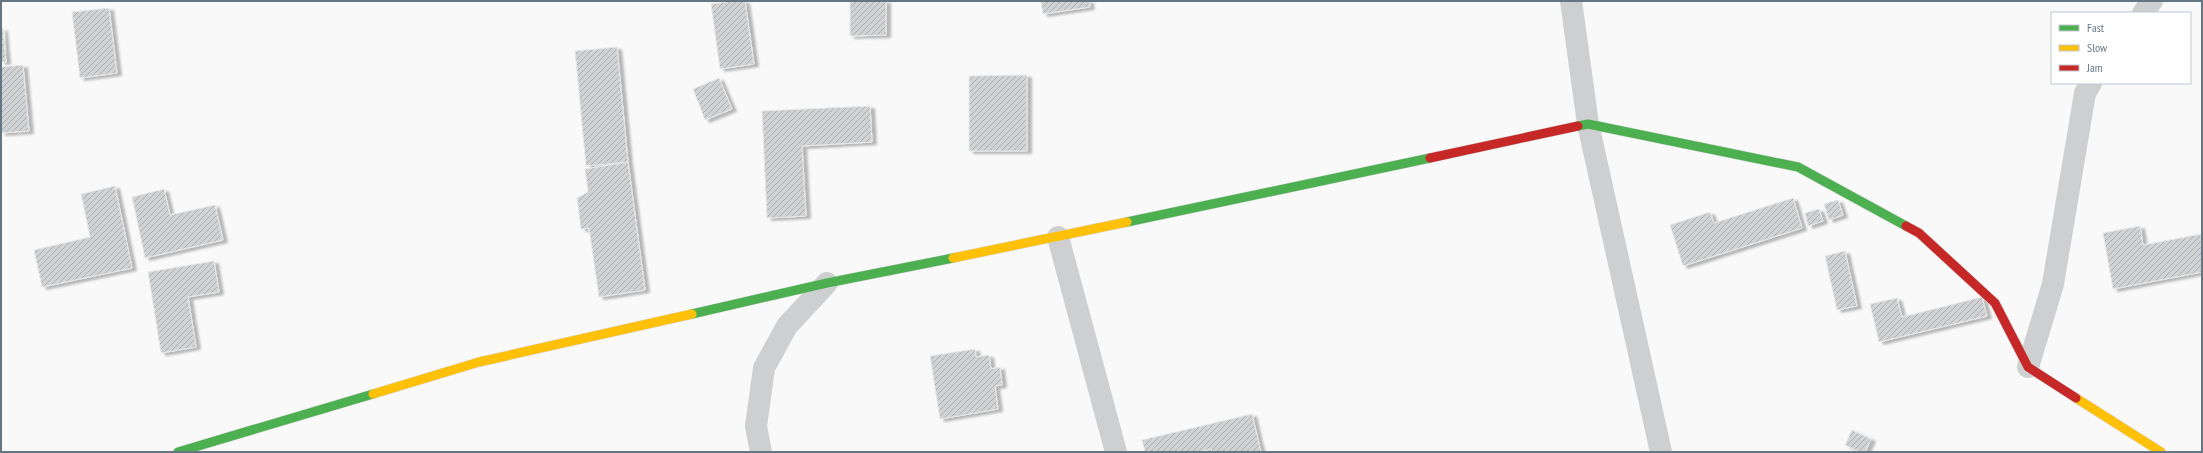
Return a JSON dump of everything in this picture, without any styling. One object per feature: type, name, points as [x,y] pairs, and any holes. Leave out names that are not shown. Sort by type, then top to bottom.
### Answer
[{"type":"street","points":[[1571,1],[1588,124],[1661,452]]},
{"type":"street","points":[[2144,12],[2152,1]]},
{"type":"street","points":[[2028,367],[2053,284],[2085,93],[2090,84]]},
{"type":"street","points":[[178,452],[479,362],[826,283],[1058,237],[1588,124],[1798,167],[1920,233],[1995,303],[2028,367],[2161,452]]},
{"type":"street","points":[[1058,237],[1116,452]]},
{"type":"street","points":[[761,452],[756,426],[764,368],[787,326],[826,283]]},
{"type":"building","points":[[745,1],[754,64],[720,69],[711,4]]},
{"type":"building","points":[[850,1],[886,1],[886,35],[850,36]]},
{"type":"building","points":[[1041,1],[1089,1],[1090,7],[1043,14]]},
{"type":"building","points":[[109,8],[117,73],[80,78],[72,12]]},
{"type":"building","points":[[3,28],[6,62],[1,62],[1,29]]},
{"type":"building","points":[[617,47],[628,162],[586,166],[575,51]]},
{"type":"building","points":[[23,65],[29,131],[1,133],[1,67]]},
{"type":"building","points":[[1027,75],[1027,151],[969,151],[969,76]]},
{"type":"building","points":[[719,78],[732,109],[705,120],[693,89]]},
{"type":"building","points":[[870,106],[872,142],[802,146],[806,216],[767,218],[762,111]]},
{"type":"building","points":[[628,162],[645,290],[599,297],[589,228],[581,229],[577,198],[588,192],[585,169]]},
{"type":"building","points":[[115,186],[132,268],[42,287],[34,250],[90,237],[81,194]]},
{"type":"building","points":[[164,189],[170,215],[215,205],[223,240],[145,258],[132,197]]},
{"type":"building","points":[[1793,198],[1802,228],[1683,266],[1670,225],[1710,212],[1714,223]]},
{"type":"building","points":[[1838,200],[1843,215],[1829,220],[1824,204]]},
{"type":"building","points":[[1819,209],[1823,221],[1808,226],[1805,213]]},
{"type":"building","points":[[2140,226],[2143,245],[2201,234],[2202,272],[2113,289],[2103,233]]},
{"type":"building","points":[[1845,251],[1857,306],[1837,310],[1825,256]]},
{"type":"building","points":[[214,261],[219,292],[188,297],[196,347],[161,353],[148,272]]},
{"type":"building","points":[[1982,297],[1987,316],[1879,342],[1870,304],[1897,298],[1902,317]]},
{"type":"building","points":[[975,349],[976,357],[989,355],[991,369],[1000,367],[1002,385],[995,386],[998,409],[940,419],[930,356]]},
{"type":"building","points":[[1252,414],[1261,452],[1212,452],[1211,449],[1200,452],[1145,452],[1142,440]]},
{"type":"building","points":[[1852,430],[1871,439],[1865,452],[1860,452],[1845,445]]},
{"type":"traffic: fast","points":[[1578,126],[1588,124],[1798,167],[1906,226]]},
{"type":"traffic: fast","points":[[1127,222],[1430,158]]},
{"type":"traffic: fast","points":[[692,314],[827,283],[953,258]]},
{"type":"traffic: fast","points":[[178,452],[373,394]]},
{"type":"traffic: slow","points":[[953,258],[1127,222]]},
{"type":"traffic: slow","points":[[373,394],[479,362],[692,314]]},
{"type":"traffic: slow","points":[[2076,398],[2161,452]]},
{"type":"traffic: jam","points":[[1430,158],[1578,126]]},
{"type":"traffic: jam","points":[[1906,226],[1919,233],[1995,303],[2028,367],[2076,398]]}]
